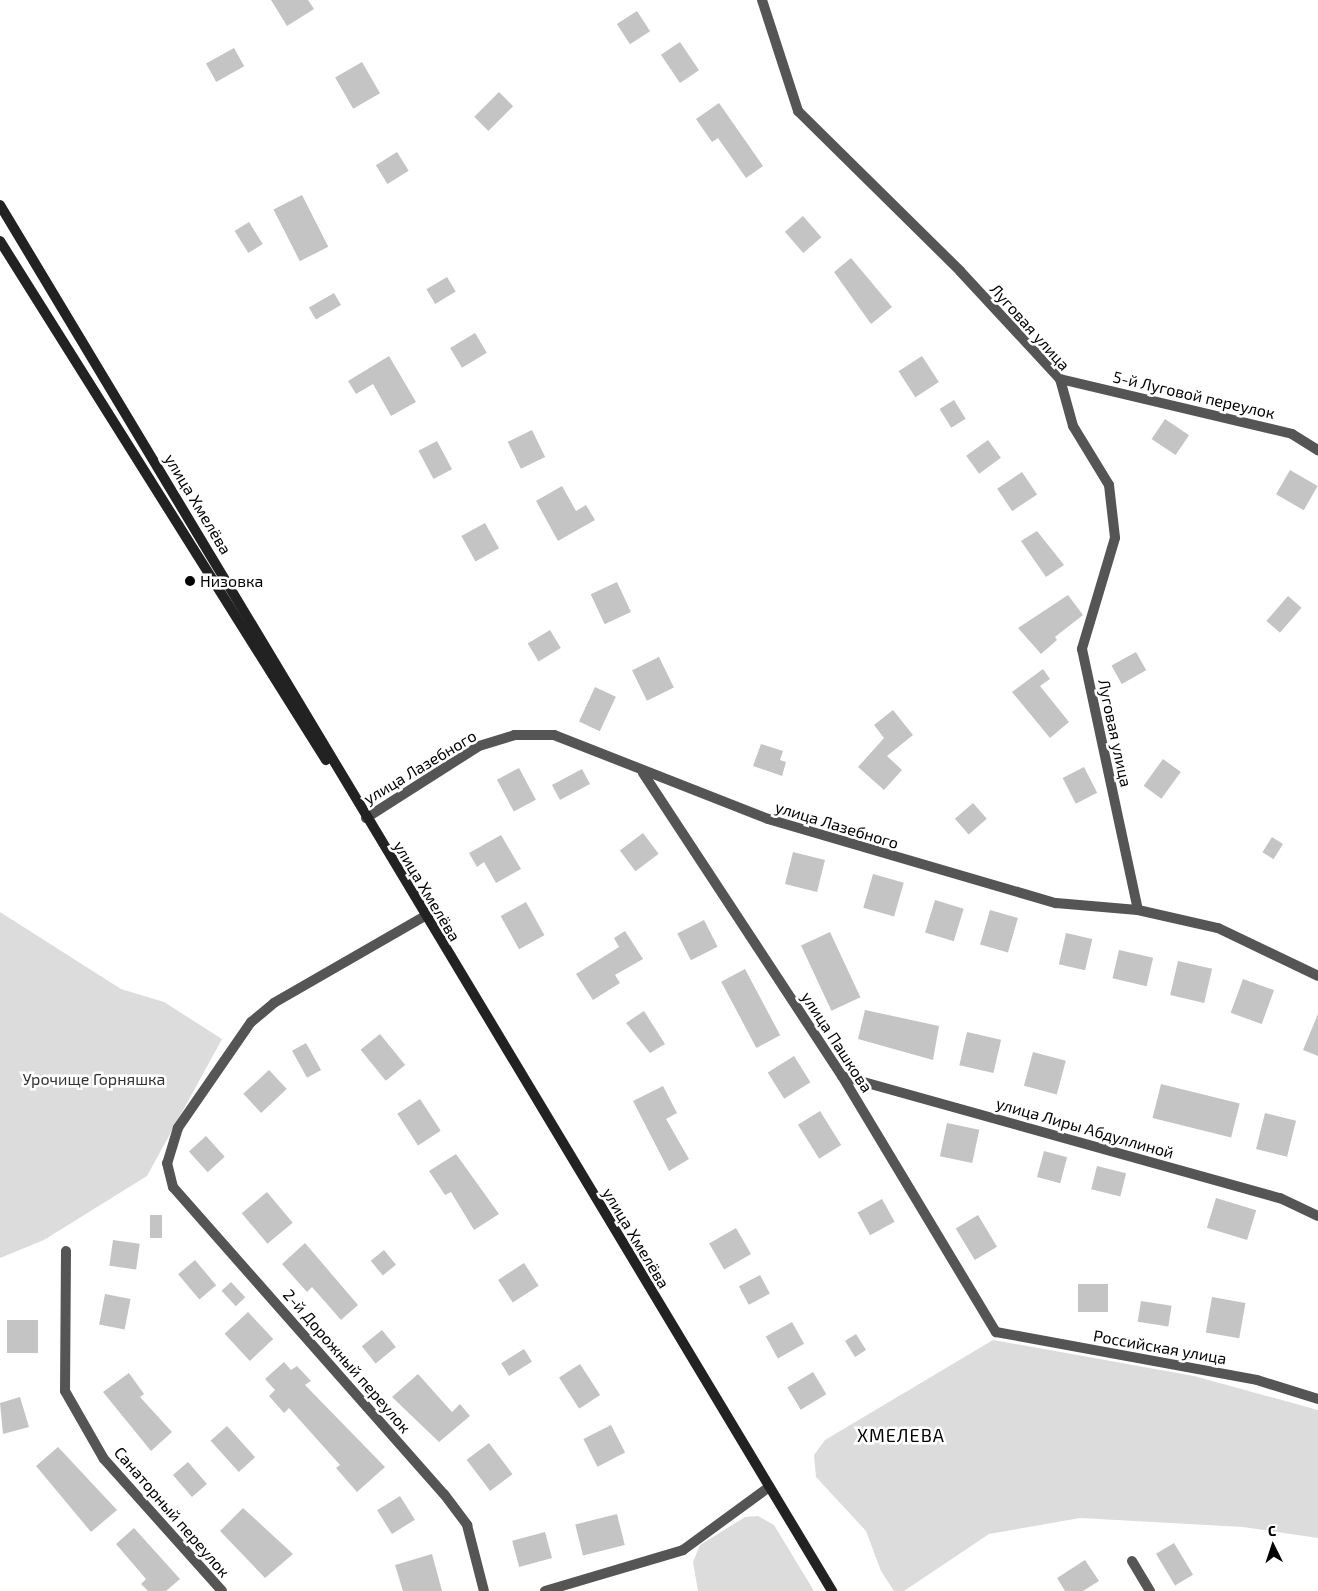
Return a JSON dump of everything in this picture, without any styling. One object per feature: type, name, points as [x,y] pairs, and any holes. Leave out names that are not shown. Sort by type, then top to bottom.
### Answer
[{"type":"main road","name":"улица Хмелёва","points":[[0,205],[366,818],[832,1591]]},
{"type":"main road","points":[[0,211],[17,233]]},
{"type":"main road","points":[[0,241],[366,818]]},
{"type":"street","name":"Луговая улица","points":[[762,0],[798,111],[960,271],[1060,378],[1073,426],[1109,484],[1116,538],[1082,649],[1138,910]]},
{"type":"street","name":"5-й Луговой переулок","points":[[1060,378],[1292,434],[1318,450]]},
{"type":"street","name":"улица Лазебного","points":[[366,818],[479,746],[514,735],[554,735],[643,773],[768,820],[998,889],[1056,903],[1138,910],[1218,928],[1318,976]]},
{"type":"street","name":"улица Пашкова","points":[[643,773],[842,1076],[996,1332]]},
{"type":"street","name":"2-й Дорожный переулок","points":[[425,916],[274,1003],[251,1022],[184,1119],[167,1163],[173,1187],[450,1502],[467,1525],[484,1591]]},
{"type":"street","name":"улица Лиры Абдуллиной","points":[[842,1076],[1280,1198],[1318,1216]]},
{"type":"street","name":"Санаторный переулок","points":[[66,1251],[66,1391],[104,1460],[222,1591]]},
{"type":"street","name":"Российская улица","points":[[996,1332],[1257,1380],[1318,1399]]},
{"type":"street","points":[[546,1591],[682,1550],[769,1487]]},
{"type":"street","points":[[1132,1561],[1150,1591]]},
{"type":"green space","name":"Урочище Горняшка","points":[[0,912],[121,989],[164,1002],[222,1039],[147,1176],[44,1240],[0,1258]]},
{"type":"green space","points":[[993,1340],[1194,1376],[1318,1410],[1318,1538],[1243,1527],[1080,1518],[989,1534],[904,1591],[894,1591],[881,1571],[866,1531],[816,1477],[814,1455],[825,1440]]},
{"type":"green space","points":[[758,1516],[774,1525],[814,1591],[698,1591],[693,1562],[700,1545],[745,1517]]},
{"type":"building","points":[[271,0],[308,0],[314,9],[287,26]]},
{"type":"building","points":[[637,11],[650,31],[630,44],[617,24]]},
{"type":"building","points":[[680,42],[699,70],[680,83],[661,55]]},
{"type":"building","points":[[234,48],[244,66],[216,82],[206,64]]},
{"type":"building","points":[[362,62],[380,93],[353,109],[335,78]]},
{"type":"building","points":[[499,92],[513,106],[488,131],[474,117]]},
{"type":"building","points":[[719,103],[763,166],[746,178],[718,138],[712,142],[696,119]]},
{"type":"building","points":[[397,152],[409,171],[387,184],[376,165]]},
{"type":"building","points":[[302,195],[328,247],[300,261],[273,210]]},
{"type":"building","points":[[803,216],[821,237],[803,253],[785,232]]},
{"type":"building","points":[[249,222],[263,244],[248,253],[235,231]]},
{"type":"building","points":[[851,258],[892,307],[871,324],[834,272]]},
{"type":"building","points":[[447,277],[456,292],[435,304],[426,289]]},
{"type":"building","points":[[334,293],[341,305],[316,320],[309,308]]},
{"type":"building","points":[[475,333],[487,353],[462,368],[450,348]]},
{"type":"building","points":[[389,356],[416,402],[391,416],[373,384],[356,394],[348,381]]},
{"type":"building","points":[[922,356],[939,382],[915,397],[899,371]]},
{"type":"building","points":[[954,400],[966,419],[951,428],[940,409]]},
{"type":"building","points":[[1165,419],[1189,435],[1176,455],[1152,439]]},
{"type":"building","points":[[532,430],[545,457],[521,469],[508,442]]},
{"type":"building","points":[[988,440],[1001,458],[979,474],[966,456]]},
{"type":"building","points":[[437,441],[452,469],[433,479],[418,451]]},
{"type":"building","points":[[1290,470],[1318,486],[1304,510],[1276,494]]},
{"type":"building","points":[[1022,472],[1037,494],[1012,511],[997,489]]},
{"type":"building","points":[[562,486],[576,511],[586,505],[595,520],[558,541],[536,501]]},
{"type":"building","points":[[485,523],[499,548],[475,561],[461,536]]},
{"type":"building","points":[[1037,531],[1064,565],[1046,577],[1021,541]]},
{"type":"building","points":[[617,582],[631,612],[605,624],[591,594]]},
{"type":"building","points":[[1068,595],[1083,615],[1055,637],[1057,640],[1041,654],[1018,628]]},
{"type":"building","points":[[1288,596],[1302,608],[1280,633],[1266,621]]},
{"type":"building","points":[[550,630],[561,648],[539,661],[528,643]]},
{"type":"building","points":[[1136,652],[1146,670],[1122,684],[1112,666]]},
{"type":"building","points":[[659,657],[674,688],[647,701],[632,670]]},
{"type":"building","points":[[1043,669],[1050,679],[1040,686],[1069,722],[1050,738],[1012,692]]},
{"type":"building","points":[[595,687],[616,697],[600,731],[579,721]]},
{"type":"building","points":[[893,710],[913,735],[887,756],[902,770],[884,790],[858,767],[884,738],[874,725]]},
{"type":"building","points":[[761,744],[783,751],[780,760],[786,762],[782,776],[753,766]]},
{"type":"building","points":[[1163,759],[1181,772],[1161,799],[1144,786]]},
{"type":"building","points":[[1084,767],[1097,793],[1076,804],[1063,778]]},
{"type":"building","points":[[519,768],[536,800],[514,812],[497,780]]},
{"type":"building","points":[[582,769],[590,784],[560,800],[552,785]]},
{"type":"building","points":[[973,803],[987,819],[969,835],[955,819]]},
{"type":"building","points":[[643,833],[659,854],[635,871],[620,850]]},
{"type":"building","points":[[501,835],[521,869],[496,883],[484,862],[477,867],[469,853]]},
{"type":"building","points":[[1272,837],[1283,844],[1273,859],[1262,852]]},
{"type":"building","points":[[793,852],[825,860],[817,892],[785,884]]},
{"type":"building","points":[[873,874],[904,883],[894,916],[863,908]]},
{"type":"building","points":[[935,900],[964,909],[954,941],[925,933]]},
{"type":"building","points":[[526,902],[544,935],[519,949],[501,916]]},
{"type":"building","points":[[990,910],[1018,918],[1008,953],[980,945]]},
{"type":"building","points":[[704,920],[718,947],[691,960],[677,934]]},
{"type":"building","points":[[625,931],[643,959],[615,975],[620,983],[593,1000],[576,974],[619,947],[614,938]]},
{"type":"building","points":[[830,932],[860,997],[831,1011],[801,946]]},
{"type":"building","points":[[1066,933],[1092,939],[1085,970],[1059,964]]},
{"type":"building","points":[[1119,950],[1153,958],[1147,986],[1112,978]]},
{"type":"building","points":[[1178,961],[1212,969],[1204,1003],[1170,995]]},
{"type":"building","points":[[745,969],[780,1035],[756,1048],[721,982]]},
{"type":"building","points":[[1243,979],[1274,990],[1262,1024],[1231,1013]]},
{"type":"building","points":[[865,1010],[939,1026],[933,1060],[858,1039]]},
{"type":"building","points":[[644,1011],[665,1044],[650,1053],[626,1023]]},
{"type":"building","points":[[1318,1014],[1318,1056],[1303,1050]]},
{"type":"building","points":[[967,1032],[1001,1040],[993,1073],[959,1065]]},
{"type":"building","points":[[380,1034],[405,1065],[386,1081],[361,1050]]},
{"type":"building","points":[[306,1043],[321,1070],[307,1078],[292,1051]]},
{"type":"building","points":[[1033,1052],[1066,1061],[1057,1095],[1024,1086]]},
{"type":"building","points":[[794,1056],[810,1082],[784,1099],[768,1072]]},
{"type":"building","points":[[269,1070],[287,1089],[261,1113],[243,1094]]},
{"type":"building","points":[[1161,1084],[1240,1104],[1231,1138],[1153,1118]]},
{"type":"building","points":[[663,1086],[677,1113],[666,1119],[689,1159],[669,1171],[633,1101]]},
{"type":"building","points":[[420,1099],[441,1131],[418,1146],[397,1114]]},
{"type":"building","points":[[820,1111],[841,1145],[819,1159],[798,1125]]},
{"type":"building","points":[[1265,1113],[1296,1121],[1287,1157],[1256,1149]]},
{"type":"building","points":[[947,1123],[979,1130],[972,1163],[940,1156]]},
{"type":"building","points":[[206,1136],[225,1157],[208,1172],[189,1151]]},
{"type":"building","points":[[1044,1151],[1067,1157],[1060,1183],[1037,1177]]},
{"type":"building","points":[[456,1154],[499,1214],[474,1230],[451,1192],[445,1195],[429,1171]]},
{"type":"building","points":[[1097,1166],[1126,1173],[1120,1197],[1091,1189]]},
{"type":"building","points":[[267,1192],[293,1223],[267,1244],[242,1213]]},
{"type":"building","points":[[1216,1198],[1256,1210],[1247,1240],[1207,1228]]},
{"type":"building","points":[[882,1199],[895,1222],[870,1235],[858,1213]]},
{"type":"building","points":[[150,1215],[162,1215],[162,1238],[150,1238]]},
{"type":"building","points":[[978,1215],[997,1247],[975,1260],[956,1228]]},
{"type":"building","points":[[736,1228],[751,1254],[724,1269],[709,1244]]},
{"type":"building","points":[[113,1240],[140,1244],[136,1270],[109,1266]]},
{"type":"building","points":[[305,1243],[358,1305],[341,1320],[312,1287],[307,1292],[282,1264]]},
{"type":"building","points":[[384,1250],[396,1265],[383,1275],[371,1261]]},
{"type":"building","points":[[195,1260],[216,1285],[199,1299],[178,1274]]},
{"type":"building","points":[[524,1263],[539,1286],[513,1303],[498,1280]]},
{"type":"building","points":[[760,1275],[770,1294],[749,1305],[739,1286]]},
{"type":"building","points":[[231,1282],[245,1297],[236,1306],[221,1291]]},
{"type":"building","points":[[1078,1284],[1108,1284],[1108,1312],[1078,1312]]},
{"type":"building","points":[[105,1294],[131,1299],[125,1329],[99,1324]]},
{"type":"building","points":[[1212,1297],[1245,1303],[1239,1338],[1206,1332]]},
{"type":"building","points":[[1141,1301],[1172,1306],[1168,1327],[1138,1322]]},
{"type":"building","points":[[248,1312],[273,1339],[250,1361],[225,1334]]},
{"type":"building","points":[[7,1320],[38,1320],[38,1353],[7,1353]]},
{"type":"building","points":[[792,1322],[804,1344],[778,1358],[766,1337]]},
{"type":"building","points":[[382,1330],[396,1347],[376,1363],[362,1346]]},
{"type":"building","points":[[856,1334],[866,1350],[855,1357],[845,1341]]},
{"type":"building","points":[[524,1349],[532,1362],[509,1376],[501,1363]]},
{"type":"building","points":[[284,1362],[291,1370],[297,1366],[311,1381],[305,1385],[385,1467],[357,1492],[336,1468],[340,1465],[289,1408],[284,1413],[269,1396],[275,1390],[265,1379]]},
{"type":"building","points":[[580,1364],[600,1395],[579,1409],[559,1378]]},
{"type":"building","points":[[813,1372],[826,1394],[801,1410],[787,1387]]},
{"type":"building","points":[[129,1373],[144,1394],[140,1397],[172,1432],[151,1451],[103,1392]]},
{"type":"building","points":[[418,1374],[452,1412],[460,1404],[470,1416],[439,1442],[392,1397]]},
{"type":"building","points":[[20,1397],[29,1427],[3,1434],[0,1403]]},
{"type":"building","points":[[611,1425],[625,1453],[597,1467],[583,1439]]},
{"type":"building","points":[[227,1426],[255,1457],[239,1472],[211,1441]]},
{"type":"building","points":[[489,1443],[512,1474],[490,1491],[467,1460]]},
{"type":"building","points":[[58,1447],[117,1510],[91,1532],[36,1466]]},
{"type":"building","points":[[188,1462],[207,1484],[192,1497],[173,1475]]},
{"type":"building","points":[[400,1496],[415,1520],[392,1534],[377,1510]]},
{"type":"building","points":[[243,1508],[293,1554],[265,1578],[220,1531]]},
{"type":"building","points":[[617,1514],[625,1545],[583,1555],[575,1524]]},
{"type":"building","points":[[134,1528],[180,1579],[166,1591],[148,1591],[141,1584],[146,1579],[116,1544]]},
{"type":"building","points":[[545,1532],[552,1558],[519,1567],[512,1541]]},
{"type":"building","points":[[1174,1543],[1193,1575],[1175,1586],[1156,1554]]},
{"type":"building","points":[[432,1554],[442,1591],[403,1591],[395,1565]]},
{"type":"building","points":[[1085,1560],[1099,1581],[1083,1591],[1065,1591],[1057,1578]]},
{"type":"place","name":"Низовка","points":[[190,581]]},
{"type":"district","name":"ХМЕЛЕВА","points":[[901,1435]]}]
